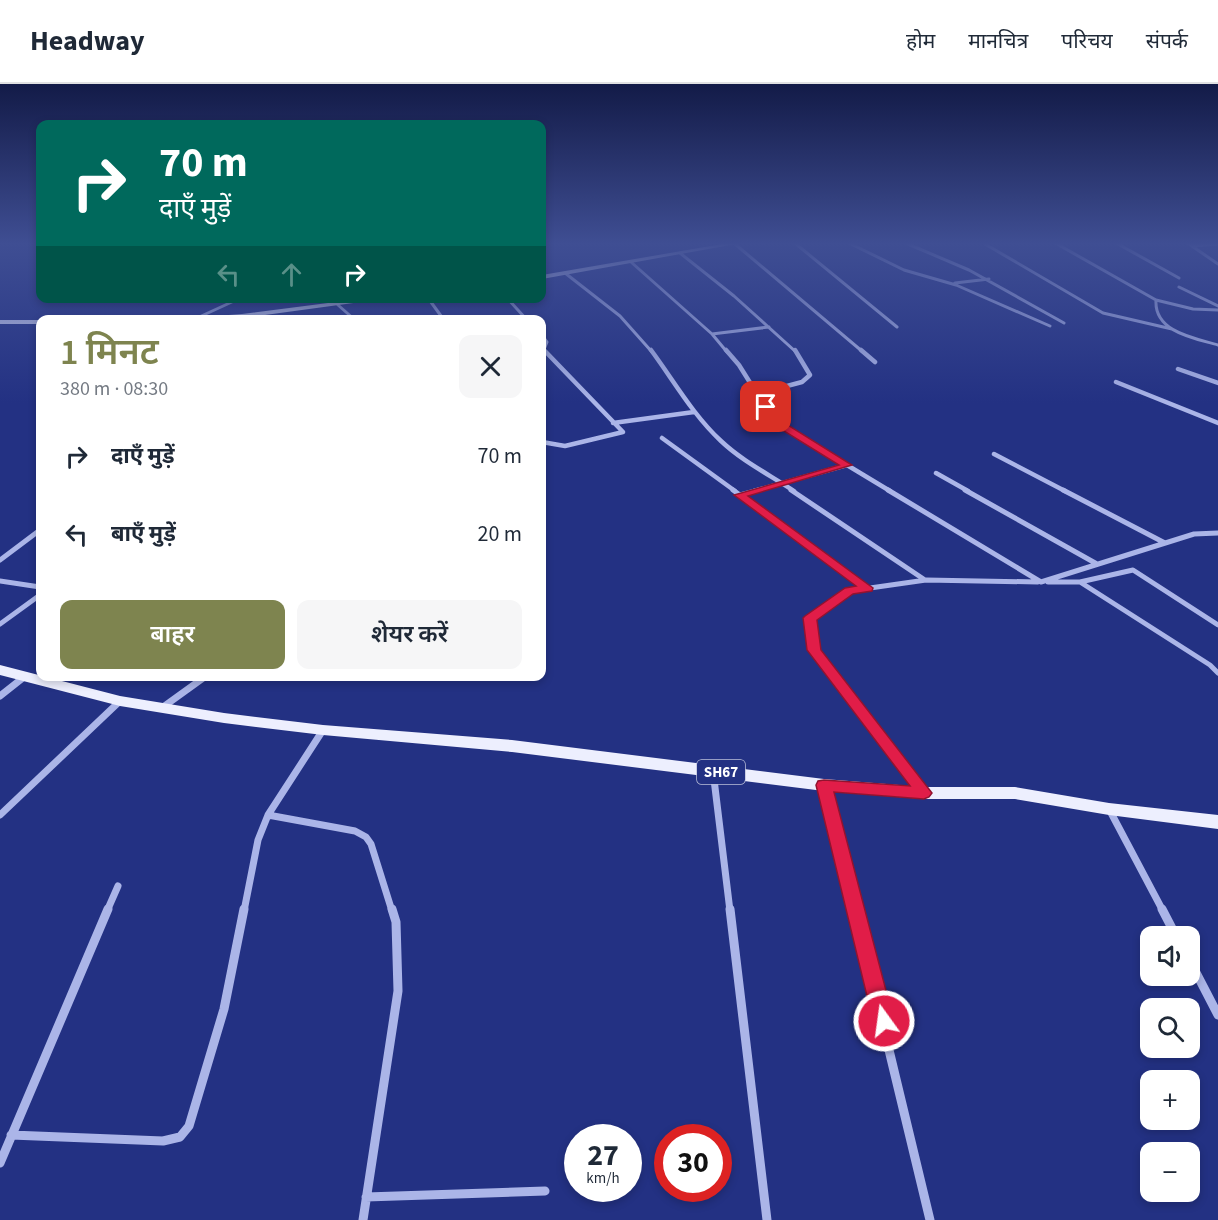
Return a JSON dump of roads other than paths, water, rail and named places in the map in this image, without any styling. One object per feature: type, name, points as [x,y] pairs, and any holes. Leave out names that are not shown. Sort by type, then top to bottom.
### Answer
[{"type":"main road","points":[[251,315],[352,303]]},
{"type":"main road","points":[[0,322],[36,322]]},
{"type":"main road","name":"SH67","points":[[0,670],[36,679]]},
{"type":"main road","name":"SH67","points":[[43,681],[120,701],[224,718],[323,730],[512,746],[824,785],[924,793],[1015,794],[1108,809],[1218,822]]},
{"type":"street","points":[[597,297],[646,344],[703,425],[724,444],[926,580]]},
{"type":"street","points":[[670,297],[712,334],[739,365],[774,421],[1041,582],[1165,543],[1205,532],[1218,533]]},
{"type":"street","points":[[734,297],[800,354],[810,375],[802,382],[757,394]]},
{"type":"street","points":[[797,297],[875,362]]},
{"type":"street","points":[[861,297],[897,327]]},
{"type":"street","points":[[984,297],[1050,326]]},
{"type":"street","points":[[1020,297],[1064,323]]},
{"type":"street","points":[[1076,297],[1103,313],[1172,329],[1218,345]]},
{"type":"street","points":[[1151,297],[1200,311],[1218,308]]},
{"type":"street","points":[[1198,297],[1218,308]]},
{"type":"street","points":[[1156,300],[1154,308],[1156,316],[1172,329]]},
{"type":"street","points":[[201,315],[229,303]]},
{"type":"street","points":[[512,303],[522,315]]},
{"type":"street","points":[[338,305],[349,315]]},
{"type":"street","points":[[712,334],[770,327]]},
{"type":"street","points":[[546,355],[564,370],[623,432],[565,446],[546,443]]},
{"type":"street","points":[[1178,369],[1218,383]]},
{"type":"street","points":[[1116,382],[1218,423]]},
{"type":"street","points":[[613,423],[694,412]]},
{"type":"street","points":[[662,438],[867,588]]},
{"type":"street","points":[[994,454],[1165,543]]},
{"type":"street","points":[[740,495],[847,465]]},
{"type":"street","points":[[936,473],[1097,564]]},
{"type":"street","points":[[0,560],[36,533]]},
{"type":"street","points":[[924,793],[814,650],[810,618],[849,591],[926,580],[1080,582],[1133,570],[1218,625]]},
{"type":"street","points":[[0,581],[36,586]]},
{"type":"street","points":[[1080,582],[1210,665],[1218,673]]},
{"type":"street","points":[[0,624],[36,598]]},
{"type":"street","points":[[0,696],[24,676]]},
{"type":"street","points":[[163,708],[199,681]]},
{"type":"street","points":[[0,815],[120,701]]},
{"type":"street","points":[[11,1135],[163,1141],[180,1137],[189,1126],[224,1009],[258,840],[268,815],[323,730]]},
{"type":"street","points":[[713,771],[767,1220]]},
{"type":"street","points":[[824,785],[884,1021],[930,1220]]},
{"type":"street","points":[[1108,809],[1171,926]]},
{"type":"street","points":[[268,815],[355,831],[366,837],[371,844],[396,922],[398,991],[363,1220]]},
{"type":"street","points":[[0,1163],[118,886]]},
{"type":"street","points":[[1200,980],[1218,1015]]},
{"type":"street","points":[[366,1197],[545,1191]]}]
